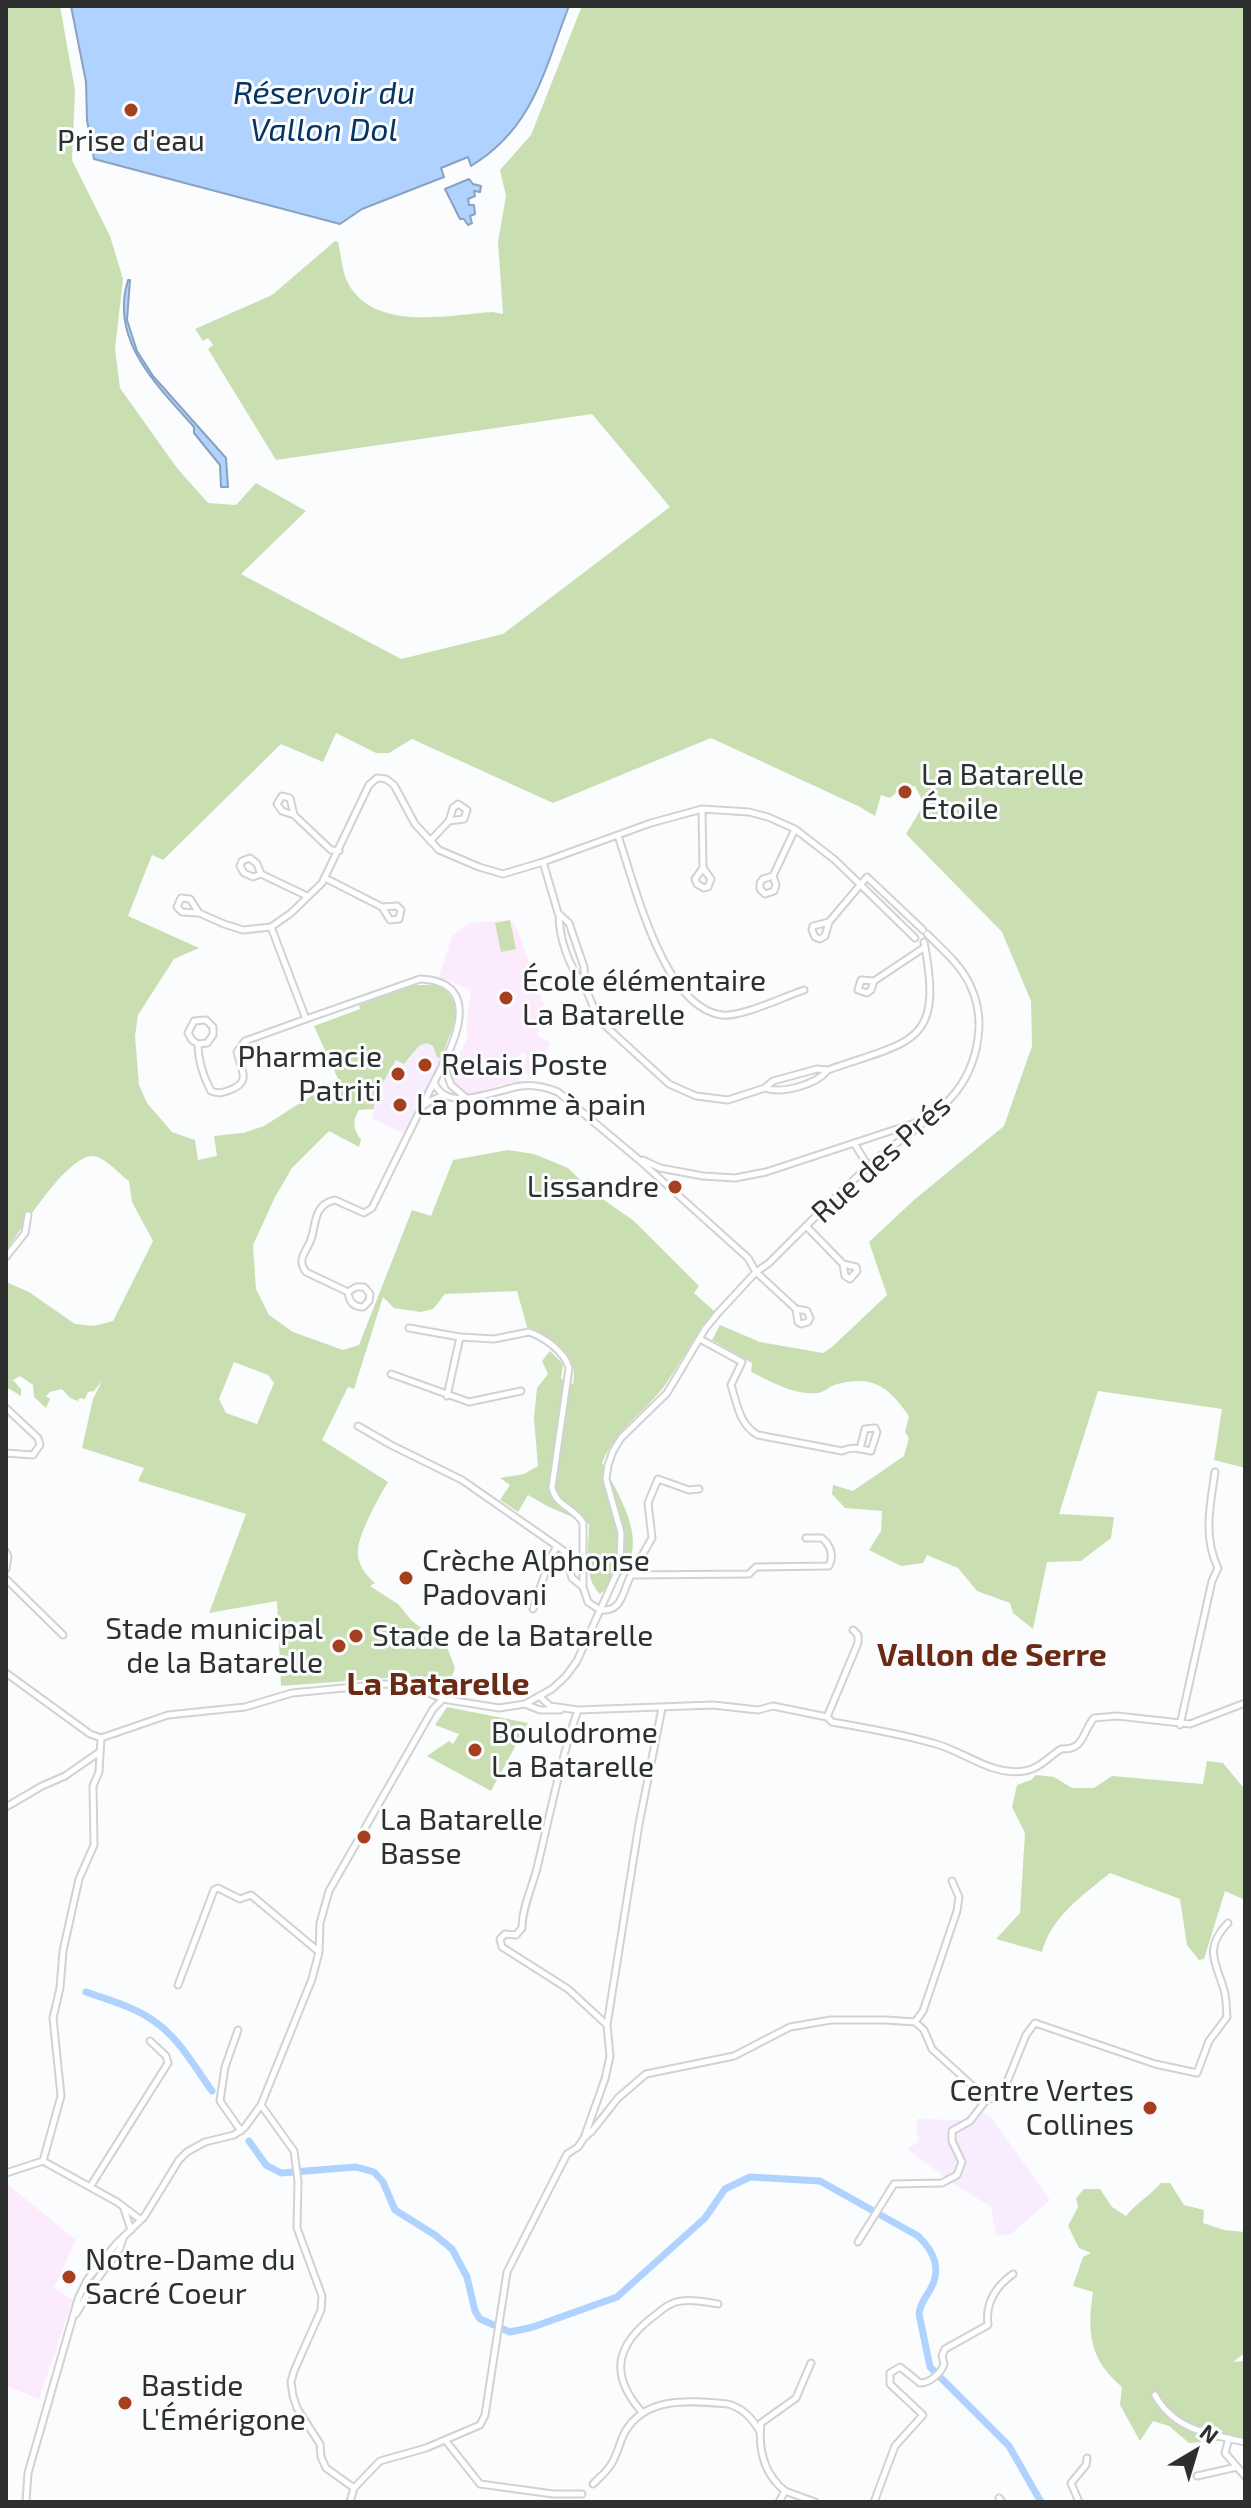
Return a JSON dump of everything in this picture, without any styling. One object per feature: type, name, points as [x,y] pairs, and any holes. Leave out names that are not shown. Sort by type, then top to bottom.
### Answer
[{"type":"street","points":[[199,913],[243,930],[271,927],[291,913],[325,878],[369,785],[377,778],[386,779],[394,785],[415,824],[439,850],[503,874],[651,823],[702,809],[749,812],[795,829],[835,860],[915,938],[925,939]]},
{"type":"street","points":[[702,809],[703,868]]},
{"type":"street","points":[[294,815],[331,850],[339,851]]},
{"type":"street","points":[[430,841],[449,821]]},
{"type":"street","points":[[773,876],[795,829]]},
{"type":"street","points":[[618,836],[659,953],[682,991],[698,1007],[723,1015],[804,990]]},
{"type":"street","points":[[543,862],[573,971],[585,987],[599,1020],[669,1084],[696,1096],[728,1100],[765,1088],[773,1081],[817,1069],[828,1070],[907,1042],[922,1027],[931,1004],[925,939],[867,877],[829,922]]},
{"type":"street","points":[[261,874],[307,896]]},
{"type":"street","points":[[325,878],[382,907]]},
{"type":"street","points":[[558,913],[569,923],[584,967],[585,987]]},
{"type":"street","points":[[271,927],[306,1019]]},
{"type":"street","points":[[915,938],[917,932],[925,939]]},
{"type":"street","points":[[874,981],[925,939]]},
{"type":"street","name":"Rue des Prés","points":[[525,1704],[552,1689],[572,1669],[620,1566],[623,1549],[621,1533],[606,1479],[608,1465],[621,1438],[667,1393],[718,1313],[756,1272],[868,1166],[944,1106],[966,1076],[977,1043],[980,1021],[978,1005],[970,983],[954,961],[938,945],[925,939]]},
{"type":"street","points":[[198,1044],[198,1058],[208,1086],[211,1091],[221,1093],[239,1087],[244,1081],[237,1052],[245,1041],[420,979],[436,980],[451,991],[459,1006],[456,1036],[372,1208],[364,1213],[330,1200],[313,1223],[313,1235],[300,1261],[302,1268],[348,1292],[351,1302],[358,1307],[369,1301],[370,1294],[364,1287],[348,1292]]},
{"type":"street","points":[[206,1020],[213,1027],[213,1035],[207,1043],[198,1044],[189,1037],[189,1029],[194,1021],[206,1020]]},
{"type":"street","points":[[443,1063],[451,1085],[466,1098]]},
{"type":"street","points":[[765,1088],[776,1092],[821,1079],[828,1070]]},
{"type":"street","points":[[435,1080],[447,1076]]},
{"type":"street","points":[[435,1080],[445,1095]]},
{"type":"street","points":[[445,1095],[451,1085]]},
{"type":"street","points":[[422,1107],[445,1095],[482,1098],[525,1085],[544,1086],[558,1092],[748,1258],[756,1272],[796,1309]]},
{"type":"street","points":[[638,1159],[660,1168],[735,1178],[766,1172],[924,1119]]},
{"type":"street","points":[[854,1143],[868,1166]]},
{"type":"street","points":[[6,1257],[25,1233],[28,1215]]},
{"type":"street","points":[[806,1226],[843,1264]]},
{"type":"street","points":[[409,1328],[494,1339],[529,1332],[552,1346],[567,1361],[569,1368],[553,1496],[578,1514],[583,1523],[583,1587],[588,1602],[600,1610],[610,1611],[619,1605],[631,1575],[652,1538],[648,1503],[658,1479],[689,1490],[699,1489]]},
{"type":"street","points":[[447,1396],[460,1337]]},
{"type":"street","points":[[700,1339],[742,1362],[731,1385],[748,1430],[758,1435],[842,1451],[852,1447],[860,1449],[873,1449],[875,1428],[865,1429],[860,1449]]},
{"type":"street","points":[[391,1374],[469,1402],[521,1391]]},
{"type":"street","points":[[6,1408],[38,1438],[40,1445],[33,1455],[6,1453]]},
{"type":"street","points":[[358,1426],[462,1480],[557,1546],[566,1554],[572,1578],[583,1587]]},
{"type":"street","points":[[1180,1725],[1212,1581],[1218,1568],[1211,1556],[1208,1518],[1215,1472]]},
{"type":"street","points":[[631,1575],[749,1574],[756,1567],[829,1566],[831,1549],[826,1541],[806,1538]]},
{"type":"street","points":[[533,1609],[557,1546]]},
{"type":"street","points":[[6,1552],[6,1569]]},
{"type":"street","points":[[6,1579],[63,1635]]},
{"type":"street","points":[[827,1717],[858,1643],[858,1635],[853,1630]]},
{"type":"street","points":[[6,1673],[90,1734],[101,1738],[168,1715],[245,1707],[292,1693],[385,1684],[415,1687],[443,1699],[499,1708],[525,1704],[540,1710],[569,1709]]},
{"type":"street","points":[[539,1696],[545,1704],[578,1710],[713,1705],[758,1710],[773,1706],[940,1745],[979,1764],[1019,1771],[1028,1771],[1061,1749],[1080,1744],[1089,1725],[1098,1717],[1117,1716],[1180,1725],[1199,1722],[1245,1703]]},
{"type":"street","points":[[26,2502],[28,2473],[74,2318],[120,2248],[123,2238],[141,2220],[187,2152],[205,2142],[234,2135],[243,2129],[261,2105],[312,1979],[319,1952],[320,1923],[329,1891],[433,1709],[443,1699]]},
{"type":"street","points":[[350,2502],[354,2488],[380,2461],[446,2441],[480,2425],[485,2415],[505,2279],[567,2154],[578,2147],[584,2138],[608,2067],[607,2025],[639,1824],[662,1708]]},
{"type":"street","points":[[578,1710],[552,1798],[520,1933],[500,1939],[502,1947],[568,1989],[607,2025]]},
{"type":"street","points":[[43,2161],[61,2096],[53,2018],[60,1988],[63,1951],[79,1879],[94,1845],[93,1786],[99,1772],[101,1738]]},
{"type":"street","points":[[6,1807],[65,1776],[99,1753]]},
{"type":"street","points":[[915,2022],[923,2011],[957,1911],[959,1897],[952,1881]]},
{"type":"street","points":[[178,1985],[199,1925],[214,1890],[218,1888],[240,1899],[251,1895],[319,1952]]},
{"type":"street","points":[[858,2242],[894,2184],[942,2183],[957,2175],[962,2162],[952,2141],[952,2131],[970,2121],[987,2099],[997,2098],[1003,2092],[1026,2035],[1035,2023],[1155,2064],[1197,2073],[1209,2041],[1227,2017],[1225,1992],[1214,1967],[1213,1949],[1218,1934],[1228,1923]]},
{"type":"street","points":[[584,2138],[618,2098],[646,2074],[734,2056],[790,2027],[831,2020],[915,2022],[924,2030],[932,2049],[987,2099]]},
{"type":"street","points":[[238,2030],[225,2067],[220,2101],[243,2129]]},
{"type":"street","points":[[90,2187],[168,2063],[166,2056],[150,2041]]},
{"type":"street","points":[[261,2105],[294,2151],[298,2168],[297,2228],[322,2296],[321,2310],[294,2371],[291,2382],[293,2396],[320,2444],[326,2468],[354,2488]]},
{"type":"street","points":[[6,2173],[43,2161],[121,2205],[141,2220]]},
{"type":"street","points":[[121,2205],[131,2231]]},
{"type":"street","points":[[874,2502],[895,2446],[923,2415],[890,2384],[890,2373],[900,2367],[920,2383],[933,2378],[942,2369],[945,2349],[988,2325],[990,2301],[997,2288],[1013,2274]]},
{"type":"street","points":[[641,2411],[625,2388],[621,2373],[623,2353],[630,2337],[669,2305],[681,2300],[718,2304]]},
{"type":"street","points":[[811,2363],[796,2398],[761,2423],[760,2432],[763,2462],[771,2477],[785,2491],[815,2502]]},
{"type":"street","points":[[1155,2395],[1163,2410],[1180,2423],[1199,2432],[1245,2442]]},
{"type":"street","points":[[593,2484],[614,2460],[623,2435],[641,2411],[675,2401],[728,2404],[753,2419],[760,2432]]},
{"type":"street","points":[[1229,2438],[1225,2453],[1245,2476]]},
{"type":"street","points":[[446,2441],[480,2484],[515,2486],[553,2494],[582,2494]]},
{"type":"street","points":[[1079,2502],[1071,2483],[1086,2465],[1087,2458]]},
{"type":"street","points":[[1197,2476],[1237,2467]]},
{"type":"street","points":[[779,2502],[785,2491]]},
{"type":"shaded area","name":"École élémentaire La Batarelle","points":[[510,920],[517,928],[545,1008],[537,1035],[551,1043],[530,1079],[523,1067],[527,1055],[522,1052],[510,1073],[522,1082],[467,1093],[454,1082],[451,1070],[468,1037],[466,1026],[471,990],[439,977],[452,936],[470,923]]},
{"type":"shaded area","points":[[427,1043],[442,1059],[405,1134],[373,1119],[374,1098],[392,1065],[397,1060],[408,1061],[419,1046]]},
{"type":"shaded area","points":[[977,2108],[991,2117],[1050,2200],[1011,2234],[996,2236],[991,2207],[907,2149],[917,2143],[917,2119],[963,2120]]},
{"type":"shaded area","points":[[6,2183],[76,2240],[54,2288],[73,2300],[39,2399],[6,2386]]},
{"type":"green space","points":[[6,6],[60,6],[75,90],[72,160],[110,236],[123,279],[115,349],[120,388],[177,468],[208,503],[236,505],[256,483],[306,511],[241,574],[401,659],[503,634],[670,507],[592,414],[276,460],[208,349],[213,345],[208,338],[203,341],[195,329],[272,295],[335,241],[338,242],[346,279],[357,296],[373,307],[411,317],[503,314],[498,242],[506,196],[500,170],[531,135],[582,6],[1245,6],[1245,1468],[1214,1460],[1222,1409],[1098,1391],[1059,1514],[1114,1517],[1111,1538],[1081,1561],[1047,1562],[1033,1629],[1013,1613],[1010,1603],[977,1591],[958,1568],[927,1555],[923,1563],[901,1566],[869,1550],[881,1531],[882,1511],[845,1508],[832,1494],[833,1485],[853,1491],[904,1456],[909,1438],[905,1432],[909,1416],[894,1397],[878,1385],[859,1381],[834,1385],[819,1393],[791,1390],[751,1372],[752,1363],[712,1340],[720,1325],[760,1342],[823,1353],[832,1347],[887,1295],[869,1242],[914,1200],[1004,1126],[1032,1046],[1031,1001],[1002,932],[906,834],[924,804],[915,786],[899,791],[890,798],[881,795],[875,816],[711,738],[553,803],[412,739],[389,753],[376,753],[336,733],[323,762],[281,744],[163,860],[152,855],[128,916],[199,948],[174,959],[138,1015],[135,1036],[139,1085],[147,1103],[172,1132],[195,1140],[198,1160],[217,1156],[214,1136],[243,1133],[264,1126],[338,1079],[314,1026],[360,1009],[359,1005],[415,985],[438,985],[454,1001],[455,1019],[442,1059],[427,1043],[419,1046],[404,1064],[396,1060],[374,1098],[374,1109],[359,1110],[357,1114],[354,1125],[361,1140],[359,1147],[329,1131],[292,1168],[275,1197],[253,1245],[256,1289],[269,1315],[293,1332],[343,1350],[359,1345],[412,1210],[431,1216],[453,1160],[508,1150],[534,1154],[568,1168],[594,1193],[634,1221],[699,1286],[694,1293],[715,1312],[665,1385],[623,1430],[602,1463],[624,1505],[633,1535],[633,1550],[619,1578],[600,1594],[594,1587],[589,1570],[589,1524],[528,1495],[518,1512],[500,1500],[510,1485],[500,1478],[524,1474],[538,1466],[534,1418],[537,1388],[548,1374],[542,1361],[550,1351],[563,1364],[561,1379],[573,1384],[574,1373],[568,1356],[554,1343],[527,1327],[517,1291],[445,1294],[433,1309],[421,1312],[394,1308],[383,1297],[354,1389],[348,1387],[322,1440],[388,1482],[361,1538],[358,1547],[360,1563],[375,1583],[370,1586],[398,1604],[412,1621],[447,1647],[455,1668],[446,1692],[411,1679],[388,1678],[281,1686],[277,1601],[209,1613],[246,1514],[138,1481],[144,1468],[82,1448],[93,1399],[102,1381],[94,1391],[88,1392],[85,1399],[78,1401],[62,1389],[50,1392],[46,1396],[50,1399],[46,1408],[34,1397],[33,1385],[20,1376],[13,1380],[21,1389],[21,1396],[6,1387],[6,1282],[29,1292],[75,1324],[94,1326],[113,1321],[153,1241],[132,1202],[129,1181],[98,1157],[82,1159],[45,1195],[6,1251]],"holes":[[[234,1362],[268,1375],[274,1383],[257,1424],[226,1413],[219,1399]]]},
{"type":"green space","points":[[510,920],[516,949],[501,952],[495,923]]},
{"type":"green space","name":"Boulodrome La Batarelle","points":[[447,1707],[528,1723],[491,1791],[427,1756],[449,1741],[453,1744],[459,1734],[435,1725]]},
{"type":"green space","points":[[1207,1761],[1223,1763],[1245,1787],[1245,1900],[1225,1891],[1204,1959],[1199,1960],[1187,1945],[1180,1899],[1110,1873],[1060,1917],[1042,1952],[996,1939],[1020,1913],[1025,1833],[1012,1807],[1017,1785],[1036,1775],[1054,1777],[1072,1788],[1094,1788],[1112,1776],[1203,1784]]},
{"type":"green space","points":[[1161,2183],[1170,2183],[1184,2205],[1204,2210],[1203,2223],[1224,2230],[1245,2232],[1245,2353],[1233,2362],[1245,2361],[1245,2439],[1189,2443],[1169,2426],[1153,2421],[1140,2441],[1120,2405],[1122,2387],[1103,2366],[1093,2344],[1090,2320],[1093,2292],[1073,2286],[1083,2257],[1091,2253],[1079,2248],[1068,2226],[1078,2207],[1076,2198],[1084,2189],[1100,2189],[1112,2207],[1126,2216]]},
{"type":"water","name":"Réservoir du Vallon Dol","points":[[71,6],[569,6],[534,96],[523,116],[492,151],[471,166],[468,157],[441,168],[444,177],[362,209],[340,224],[94,159],[87,120],[86,82]]},
{"type":"water","points":[[469,179],[481,186],[480,192],[474,191],[475,196],[468,199],[469,205],[474,205],[475,214],[470,216],[472,223],[468,225],[460,219],[445,189]]},
{"type":"water","points":[[128,280],[127,320],[137,351],[153,376],[226,458],[228,487],[221,487],[220,465],[194,433],[194,427],[152,379],[131,343],[125,323],[124,302]]},
{"type":"waterway","points":[[86,1992],[136,2010],[161,2026],[185,2052],[212,2091]]},
{"type":"waterway","points":[[249,2141],[266,2165],[281,2173],[356,2167],[374,2172],[383,2182],[395,2210],[452,2249],[467,2277],[475,2311],[480,2319],[510,2332],[617,2297],[705,2218],[725,2189],[750,2177],[820,2181],[918,2236],[928,2248],[936,2268],[934,2283],[919,2314],[930,2367],[1009,2446],[1041,2502]]},
{"type":"place","name":"Prise d'eau","points":[[131,110]]},
{"type":"place","name":"La Batarelle Étoile","points":[[905,792]]},
{"type":"place","name":"École élémentaire La Batarelle","points":[[506,998]]},
{"type":"place","name":"Relais Poste","points":[[425,1065]]},
{"type":"place","name":"Pharmacie Patriti","points":[[398,1074]]},
{"type":"place","name":"La pomme à pain","points":[[400,1105]]},
{"type":"place","name":"Lissandre","points":[[675,1187]]},
{"type":"place","name":"Crèche Alphonse Padovani","points":[[406,1578]]},
{"type":"place","name":"Stade de la Batarelle","points":[[356,1636]]},
{"type":"place","name":"Stade municipal de la Batarelle","points":[[339,1646]]},
{"type":"place","name":"Boulodrome La Batarelle","points":[[475,1750]]},
{"type":"place","name":"La Batarelle Basse","points":[[364,1837]]},
{"type":"place","name":"Centre Vertes Collines","points":[[1150,2108]]},
{"type":"place","name":"Notre-Dame du Sacré Coeur","points":[[69,2277]]},
{"type":"place","name":"Bastide L'Émérigone","points":[[125,2403]]},
{"type":"district","name":"Vallon de Serre","points":[[992,1655]]},
{"type":"district","name":"La Batarelle","points":[[438,1684]]}]
